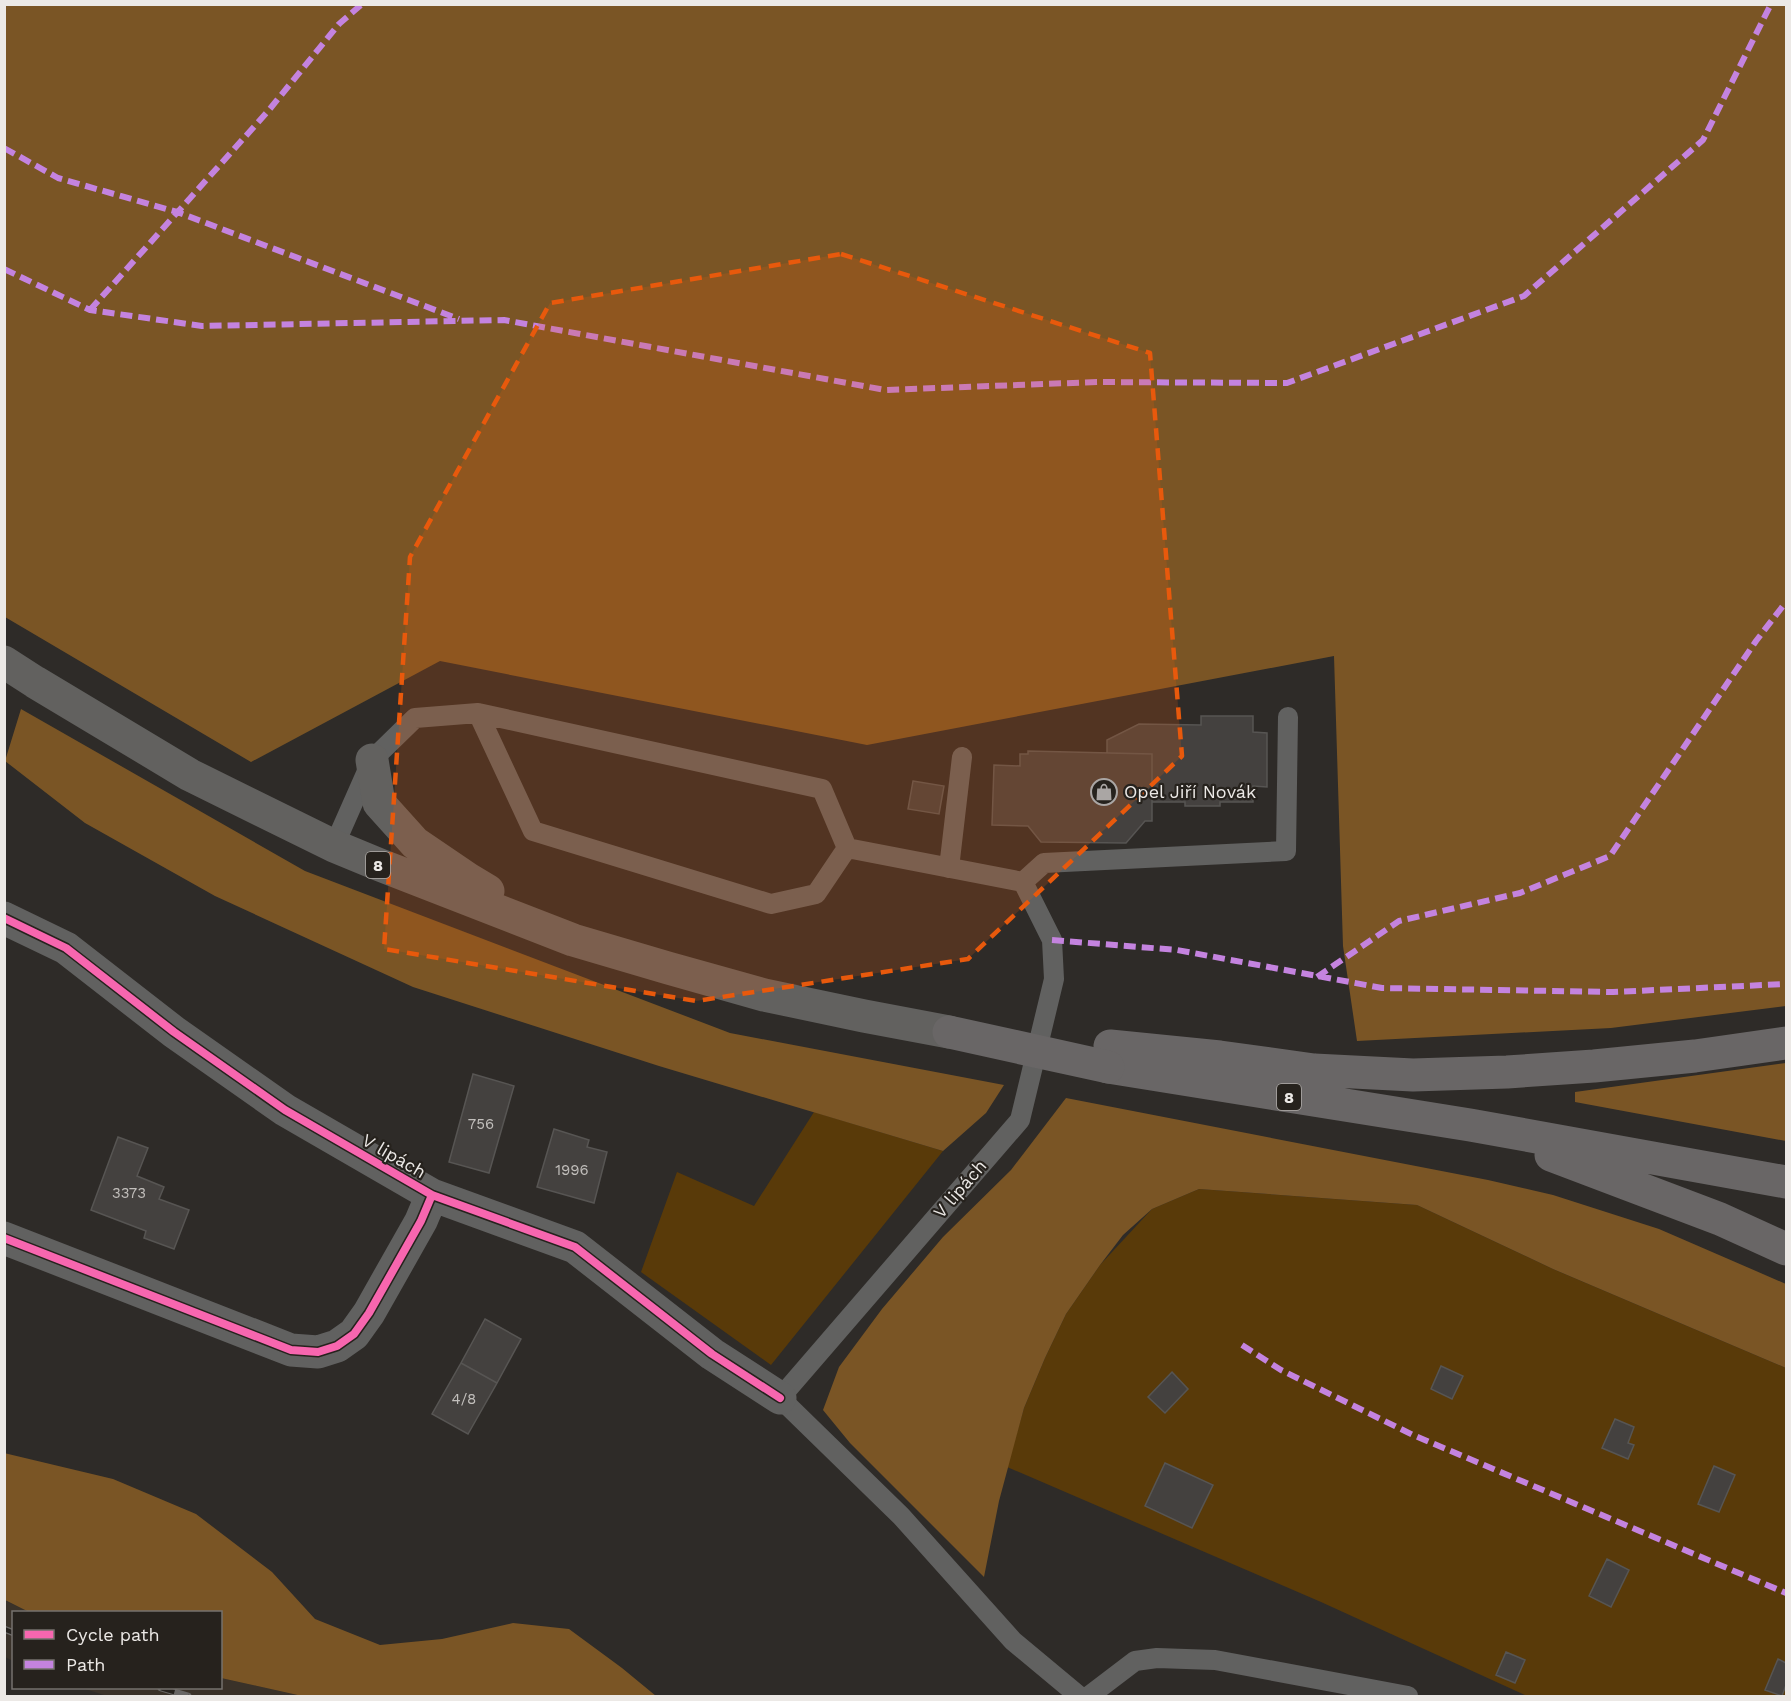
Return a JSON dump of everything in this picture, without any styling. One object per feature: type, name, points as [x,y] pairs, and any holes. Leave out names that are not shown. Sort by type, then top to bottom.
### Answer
[{"type":"highway","name":"8","points":[[950,1032],[1109,1057],[1786,1182]]},
{"type":"highway","points":[[1109,1057],[1220,1058],[1314,1070],[1413,1075],[1593,1066],[1695,1056],[1786,1043]]},
{"type":"highway","name":"8","points":[[1470,1125],[1720,1219],[1786,1249]]},
{"type":"main road","name":"8","points":[[4,662],[20,682],[190,775],[334,846],[390,869],[573,940],[764,995],[950,1032]]},
{"type":"main road","points":[[372,760],[379,803],[415,843],[468,879],[573,940]]},
{"type":"street","name":"V lipách","points":[[4,918],[66,948],[174,1032],[285,1110],[432,1195],[575,1246],[712,1354],[780,1398]]},
{"type":"street","points":[[4,1238],[291,1350],[318,1352],[337,1346],[354,1334],[369,1313],[415,1232],[432,1195]]},
{"type":"lane","points":[[334,846],[372,760],[415,718],[478,713],[822,789],[847,848]]},
{"type":"lane","points":[[478,713],[533,831],[771,904],[816,894],[847,848]]},
{"type":"lane","points":[[847,848],[1023,882],[1044,863],[1286,851],[1288,717]]},
{"type":"lane","points":[[949,868],[962,757]]},
{"type":"lane","name":"V lipách","points":[[1023,882],[1052,940],[1054,979],[1020,1120],[780,1398],[901,1516],[1014,1641],[1079,1696]]},
{"type":"lane","points":[[1089,1696],[1135,1661],[1157,1658],[1215,1660],[1408,1696]]},
{"type":"highlighted area","points":[[841,254],[1150,353],[1182,756],[968,959],[696,1001],[384,949],[410,557],[550,303]]},
{"type":"shaded area","points":[[5,4],[1786,5],[1786,1006],[1611,1028],[1357,1041],[1343,946],[1334,656],[867,745],[440,661],[251,762],[5,617]]},
{"type":"shaded area","points":[[21,709],[305,871],[730,1033],[1004,1085],[986,1113],[943,1151],[659,1066],[413,987],[215,896],[85,823],[5,761]]},
{"type":"shaded area","points":[[1786,1063],[1786,1141],[1575,1102],[1575,1092]]},
{"type":"shaded area","points":[[1066,1098],[1488,1180],[1553,1195],[1659,1229],[1786,1284],[1786,1368],[1553,1269],[1417,1205],[1199,1189],[1152,1209],[1123,1235],[1066,1314],[1024,1408],[999,1501],[984,1577],[850,1443],[823,1410],[839,1367],[882,1309],[943,1237],[1011,1170]]},
{"type":"shaded area","points":[[814,1112],[943,1151],[771,1365],[641,1272],[677,1172],[754,1206]]},
{"type":"shaded area","points":[[1199,1189],[1417,1205],[1553,1269],[1786,1368],[1786,1696],[1527,1696],[1321,1602],[1007,1467],[1024,1408],[1066,1314],[1100,1265],[1152,1209]]},
{"type":"shaded area","points":[[4,1453],[113,1479],[196,1514],[272,1572],[315,1619],[380,1645],[442,1639],[513,1623],[569,1629],[656,1696],[302,1696],[222,1678],[222,1611],[27,1611],[5,1600]]},
{"type":"shaded area","points":[[4,1600],[27,1611],[12,1611],[12,1660],[5,1657]]},
{"type":"shaded area","points":[[222,1678],[302,1696],[107,1696],[85,1689],[222,1689]]},
{"type":"building","points":[[1201,716],[1253,716],[1253,732],[1267,733],[1267,787],[1253,786],[1253,802],[1220,802],[1220,806],[1185,806],[1185,802],[1152,802],[1152,754],[1107,753],[1107,740],[1139,724],[1201,725]]},
{"type":"building","points":[[1028,751],[1152,754],[1152,821],[1145,821],[1126,843],[1041,842],[1028,826],[992,825],[994,765],[1020,766],[1020,754],[1028,754]]},
{"type":"building","points":[[913,781],[944,786],[939,814],[908,809]]},
{"type":"building","points":[[473,1074],[514,1086],[489,1173],[449,1162]]},
{"type":"building","points":[[554,1129],[589,1140],[587,1147],[607,1152],[594,1203],[537,1187]]},
{"type":"building","points":[[118,1137],[148,1148],[137,1176],[164,1187],[159,1199],[189,1210],[174,1249],[144,1238],[146,1231],[91,1210]]},
{"type":"building","points":[[485,1319],[521,1339],[497,1383],[461,1363]]},
{"type":"building","points":[[461,1363],[497,1383],[468,1434],[432,1414]]},
{"type":"building","points":[[1441,1366],[1463,1376],[1452,1399],[1431,1389]]},
{"type":"building","points":[[1172,1372],[1188,1389],[1165,1413],[1148,1397]]},
{"type":"building","points":[[1615,1419],[1634,1427],[1628,1443],[1634,1445],[1628,1459],[1602,1448]]},
{"type":"building","points":[[1165,1463],[1213,1485],[1192,1528],[1145,1506]]},
{"type":"building","points":[[1714,1466],[1735,1475],[1719,1512],[1698,1504]]},
{"type":"building","points":[[1607,1559],[1629,1570],[1611,1607],[1589,1596]]},
{"type":"building","points":[[1506,1652],[1525,1660],[1515,1683],[1496,1675]]},
{"type":"building","points":[[1778,1659],[1786,1663],[1786,1685],[1782,1696],[1765,1690]]},
{"type":"railway","points":[[4,1629],[12,1632]]},
{"type":"railway","points":[[164,1689],[188,1696]]},
{"type":"marked path","points":[[90,310],[269,110],[339,24],[362,4]]},
{"type":"marked path","points":[[4,269],[90,310],[202,326],[504,320],[885,390],[1097,382],[1287,383],[1524,296],[1703,140],[1771,4]]},
{"type":"marked path","points":[[4,148],[58,178],[177,212],[459,319]]},
{"type":"marked path","points":[[1317,977],[1399,921],[1520,893],[1610,856],[1756,641],[1786,602]]},
{"type":"marked path","points":[[1052,940],[1177,950],[1382,988],[1613,992],[1786,984]]},
{"type":"marked path","points":[[1242,1345],[1281,1370],[1413,1435],[1786,1593]]},
{"type":"cycle path","points":[[4,918],[66,948],[174,1032],[285,1110],[432,1195],[575,1247],[712,1354],[780,1398]]},
{"type":"cycle path","points":[[4,1238],[291,1350],[318,1352],[337,1346],[354,1334],[369,1313],[421,1221],[432,1195]]},
{"type":"place","name":"Opel Jiří Novák","points":[[1104,792]]}]
